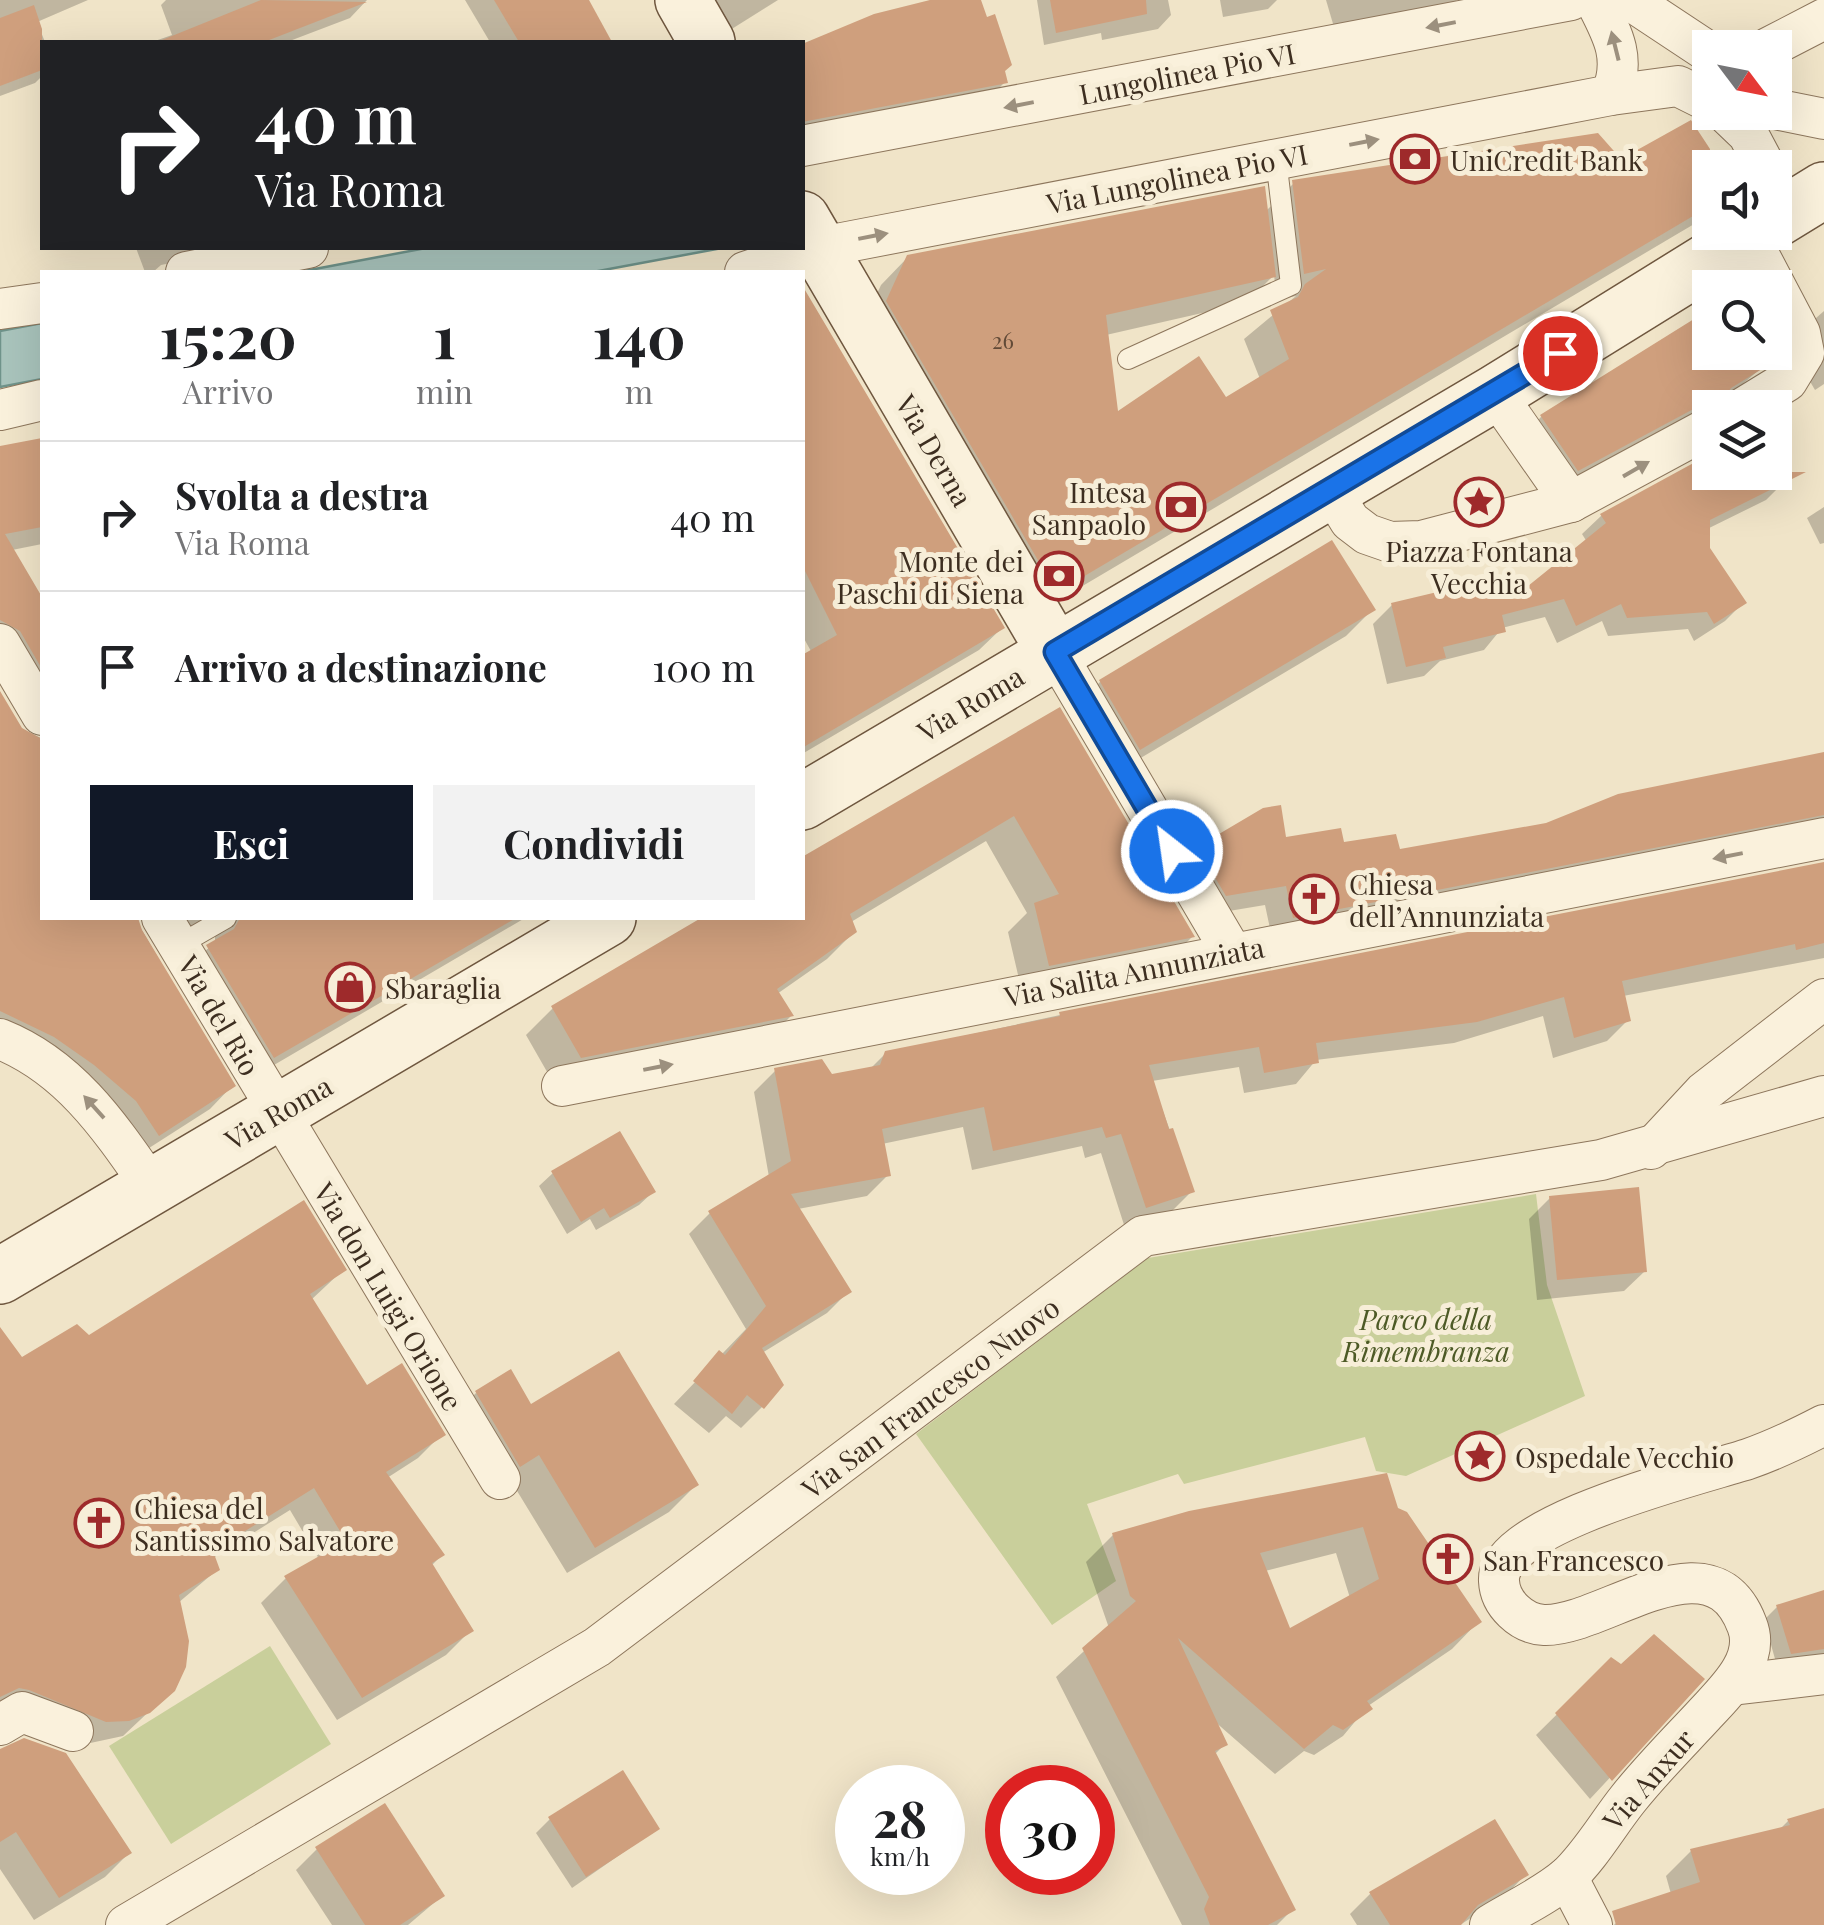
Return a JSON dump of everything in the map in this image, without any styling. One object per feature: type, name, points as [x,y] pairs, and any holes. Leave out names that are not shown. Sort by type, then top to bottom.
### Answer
[{"type":"main road","points":[[683,0],[707,40]]},
{"type":"main road","name":"Via Derna","points":[[809,233],[1055,652]]},
{"type":"main road","name":"Via Roma","points":[[805,800],[1494,393],[1710,250]]},
{"type":"main road","name":"Via Roma","points":[[0,1276],[605,920]]},
{"type":"street","name":"Lungolinea Pio VI","points":[[805,145],[1571,0]]},
{"type":"street","points":[[1595,0],[1618,48],[1619,70],[1611,94]]},
{"type":"street","points":[[1630,0],[1692,41]]},
{"type":"street","points":[[1792,36],[1824,19]]},
{"type":"street","name":"Via Lungolinea Pio VI","points":[[809,233],[1276,159],[1611,94],[1692,88]]},
{"type":"street","points":[[1792,112],[1824,119]]},
{"type":"street","points":[[196,270],[298,250]]},
{"type":"street","name":"Via Lungolinea Pio VI","points":[[749,270],[782,250]]},
{"type":"street","points":[[1772,390],[1787,381],[1804,353],[1784,250]]},
{"type":"street","points":[[0,309],[40,302]]},
{"type":"street","points":[[1494,393],[1571,502]]},
{"type":"street","points":[[0,410],[40,400]]},
{"type":"street","points":[[1330,490],[1350,520],[1367,534],[1402,543],[1524,518],[1571,502],[1692,437]]},
{"type":"street","points":[[0,644],[40,713]]},
{"type":"street","points":[[1055,652],[1231,951]]},
{"type":"street","name":"Via Salita Annunziata","points":[[562,1086],[1231,951],[1824,838]]},
{"type":"street","name":"Via del Rio","points":[[171,932],[277,1114]]},
{"type":"street","points":[[1651,1149],[1704,1092],[1824,999]]},
{"type":"street","points":[[0,1039],[56,1071],[86,1098],[151,1186]]},
{"type":"street","name":"Via San Francesco Nuovo","points":[[126,1925],[597,1647],[1143,1236],[1651,1149],[1824,1096]]},
{"type":"street","name":"Via don Luigi Orione","points":[[277,1114],[500,1479]]},
{"type":"street","points":[[1732,1685],[1746,1658],[1750,1632],[1740,1611],[1719,1590],[1678,1586],[1545,1625],[1531,1622],[1510,1607],[1502,1596],[1500,1572],[1520,1546],[1561,1523],[1752,1458],[1824,1426]]},
{"type":"street","points":[[1732,1685],[1824,1674]]},
{"type":"street","name":"Via Anxur","points":[[1490,1925],[1567,1877],[1649,1774],[1732,1685]]},
{"type":"street","points":[[0,1725],[22,1712],[72,1731]]},
{"type":"street","points":[[1567,1877],[1592,1925]]},
{"type":"lane","points":[[1128,359],[1291,285],[1276,159]]},
{"type":"lane","points":[[171,932],[218,920]]},
{"type":"green space","name":"Parco della Rimembranza","points":[[1536,1194],[1547,1285],[1585,1396],[1406,1476],[1376,1471],[1365,1437],[1184,1484],[1178,1474],[1087,1504],[1116,1581],[1052,1625],[916,1434],[1148,1258]]},
{"type":"green space","points":[[270,1646],[331,1744],[171,1844],[109,1746]]},
{"type":"water","points":[[415,250],[711,250],[604,270],[310,270]]},
{"type":"water","points":[[40,323],[40,379],[0,387],[0,331]]},
{"type":"building","points":[[261,0],[367,2],[269,40],[162,40]]},
{"type":"building","points":[[494,0],[589,0],[611,40],[518,40]]},
{"type":"building","points":[[930,0],[981,0],[987,17],[995,14],[1012,65],[1005,71],[1008,83],[805,121],[805,43],[874,14]]},
{"type":"building","points":[[1050,0],[1146,0],[1147,14],[1056,33]]},
{"type":"building","points":[[34,5],[42,40],[40,71],[0,86],[0,18]]},
{"type":"building","points":[[1691,120],[1692,130],[1698,130],[1710,149],[1692,150],[1692,217],[1071,584],[1049,579],[886,301],[907,255],[1265,186],[1276,277],[1106,315],[1118,411],[1199,356],[1226,397],[1289,359],[1270,310],[1298,297],[1305,284],[1326,269],[1304,274],[1292,180],[1598,133],[1621,159]]},
{"type":"building","points":[[805,290],[1005,628],[805,746],[805,653],[837,635],[805,571]]},
{"type":"building","points":[[1692,320],[1692,370],[1760,370],[1729,390],[1692,390],[1692,410],[1578,471],[1540,415]]},
{"type":"building","points":[[40,438],[40,527],[5,534],[40,594],[40,666],[20,631],[0,620],[0,446]]},
{"type":"building","points":[[1692,464],[1692,490],[1770,490],[1710,520],[1710,548],[1747,603],[1714,624],[1707,612],[1627,618],[1621,604],[1576,626],[1564,599],[1502,615],[1506,632],[1443,647],[1446,658],[1406,667],[1391,603],[1513,574],[1518,594],[1606,523],[1600,514]]},
{"type":"building","points":[[1332,540],[1376,610],[1140,750],[1099,680]]},
{"type":"building","points":[[0,691],[22,728],[40,738],[40,920],[139,920],[236,1086],[159,1136],[136,1101],[94,1065],[54,1037],[0,1011]]},
{"type":"building","points":[[1060,707],[1195,937],[1049,966],[1034,903],[1059,894],[1014,816],[850,914],[857,932],[777,989],[794,1016],[581,1058],[551,1006],[698,920],[805,920],[805,855]]},
{"type":"building","points":[[1824,752],[1824,815],[1293,918],[1286,886],[1226,896],[1197,847],[1263,808],[1281,805],[1286,837],[1341,828],[1344,842],[1396,834],[1400,849],[1546,823],[1618,794]]},
{"type":"building","points":[[1824,862],[1824,943],[1796,950],[1795,944],[1622,981],[1631,1021],[1574,1038],[1564,997],[1477,1022],[1316,1043],[1319,1063],[1264,1073],[1259,1047],[1149,1065],[1195,1192],[1146,1208],[1121,1134],[1106,1138],[1102,1127],[993,1151],[984,1107],[882,1129],[891,1176],[791,1194],[852,1292],[762,1348],[784,1385],[764,1409],[747,1395],[732,1414],[693,1381],[719,1350],[725,1355],[766,1306],[708,1211],[791,1161],[774,1068],[822,1059],[832,1074],[880,1065],[885,1051],[1060,1016],[1059,1012]]},
{"type":"building","points":[[239,920],[513,920],[274,1058],[206,945],[234,929]]},
{"type":"building","points":[[620,1131],[656,1192],[610,1218],[604,1208],[581,1222],[551,1171]]},
{"type":"building","points":[[1639,1187],[1647,1272],[1557,1280],[1549,1196]]},
{"type":"building","points":[[304,1200],[347,1270],[310,1294],[367,1385],[402,1363],[446,1435],[386,1472],[445,1555],[432,1563],[474,1631],[362,1698],[284,1576],[346,1541],[314,1488],[213,1551],[220,1570],[179,1595],[189,1641],[186,1667],[175,1691],[150,1713],[129,1721],[106,1722],[29,1690],[19,1688],[0,1697],[0,1327],[22,1357],[77,1324],[89,1335]]},
{"type":"building","points":[[619,1351],[699,1485],[595,1548],[539,1455],[520,1467],[475,1391],[511,1369],[531,1404]]},
{"type":"building","points":[[1387,1473],[1398,1508],[1407,1512],[1482,1622],[1367,1701],[1373,1709],[1343,1730],[1333,1725],[1304,1749],[1178,1638],[1228,1745],[1215,1751],[1296,1910],[1268,1925],[1210,1925],[1204,1909],[1209,1897],[1082,1648],[1136,1601],[1130,1596],[1112,1533],[1189,1511]],"holes":[[[1363,1527],[1379,1579],[1290,1628],[1260,1553]]]},
{"type":"building","points":[[1824,1590],[1824,1649],[1791,1654],[1776,1605]]},
{"type":"building","points":[[1654,1634],[1705,1679],[1612,1781],[1555,1713],[1611,1657],[1621,1664]]},
{"type":"building","points":[[24,1738],[66,1753],[132,1853],[59,1898],[16,1832],[0,1842],[0,1749]]},
{"type":"building","points":[[623,1770],[660,1829],[586,1877],[548,1817]]},
{"type":"building","points":[[385,1803],[445,1896],[400,1925],[365,1925],[315,1847]]},
{"type":"building","points":[[1824,1808],[1824,1925],[1616,1925],[1612,1911],[1700,1882],[1690,1849],[1790,1825],[1787,1819]]},
{"type":"building","points":[[1495,1819],[1529,1875],[1478,1905],[1461,1925],[1390,1925],[1369,1892]]},
{"type":"place","name":"UniCredit Bank","points":[[1415,159]]},
{"type":"place","name":"Piazza Fontana Vecchia","points":[[1479,502]]},
{"type":"place","name":"Intesa Sanpaolo","points":[[1181,507]]},
{"type":"place","name":"Monte dei Paschi di Siena","points":[[1059,576]]},
{"type":"place","name":"Chiesa dell’Annunziata","points":[[1314,899]]},
{"type":"place","name":"Sbaraglia","points":[[350,987]]},
{"type":"place","name":"Ospedale Vecchio","points":[[1480,1456]]},
{"type":"place","name":"Chiesa del Santissimo Salvatore","points":[[99,1523]]},
{"type":"place","name":"San Francesco","points":[[1448,1559]]},
{"type":"route","points":[[1172,851],[1055,652],[1560,353]]}]
